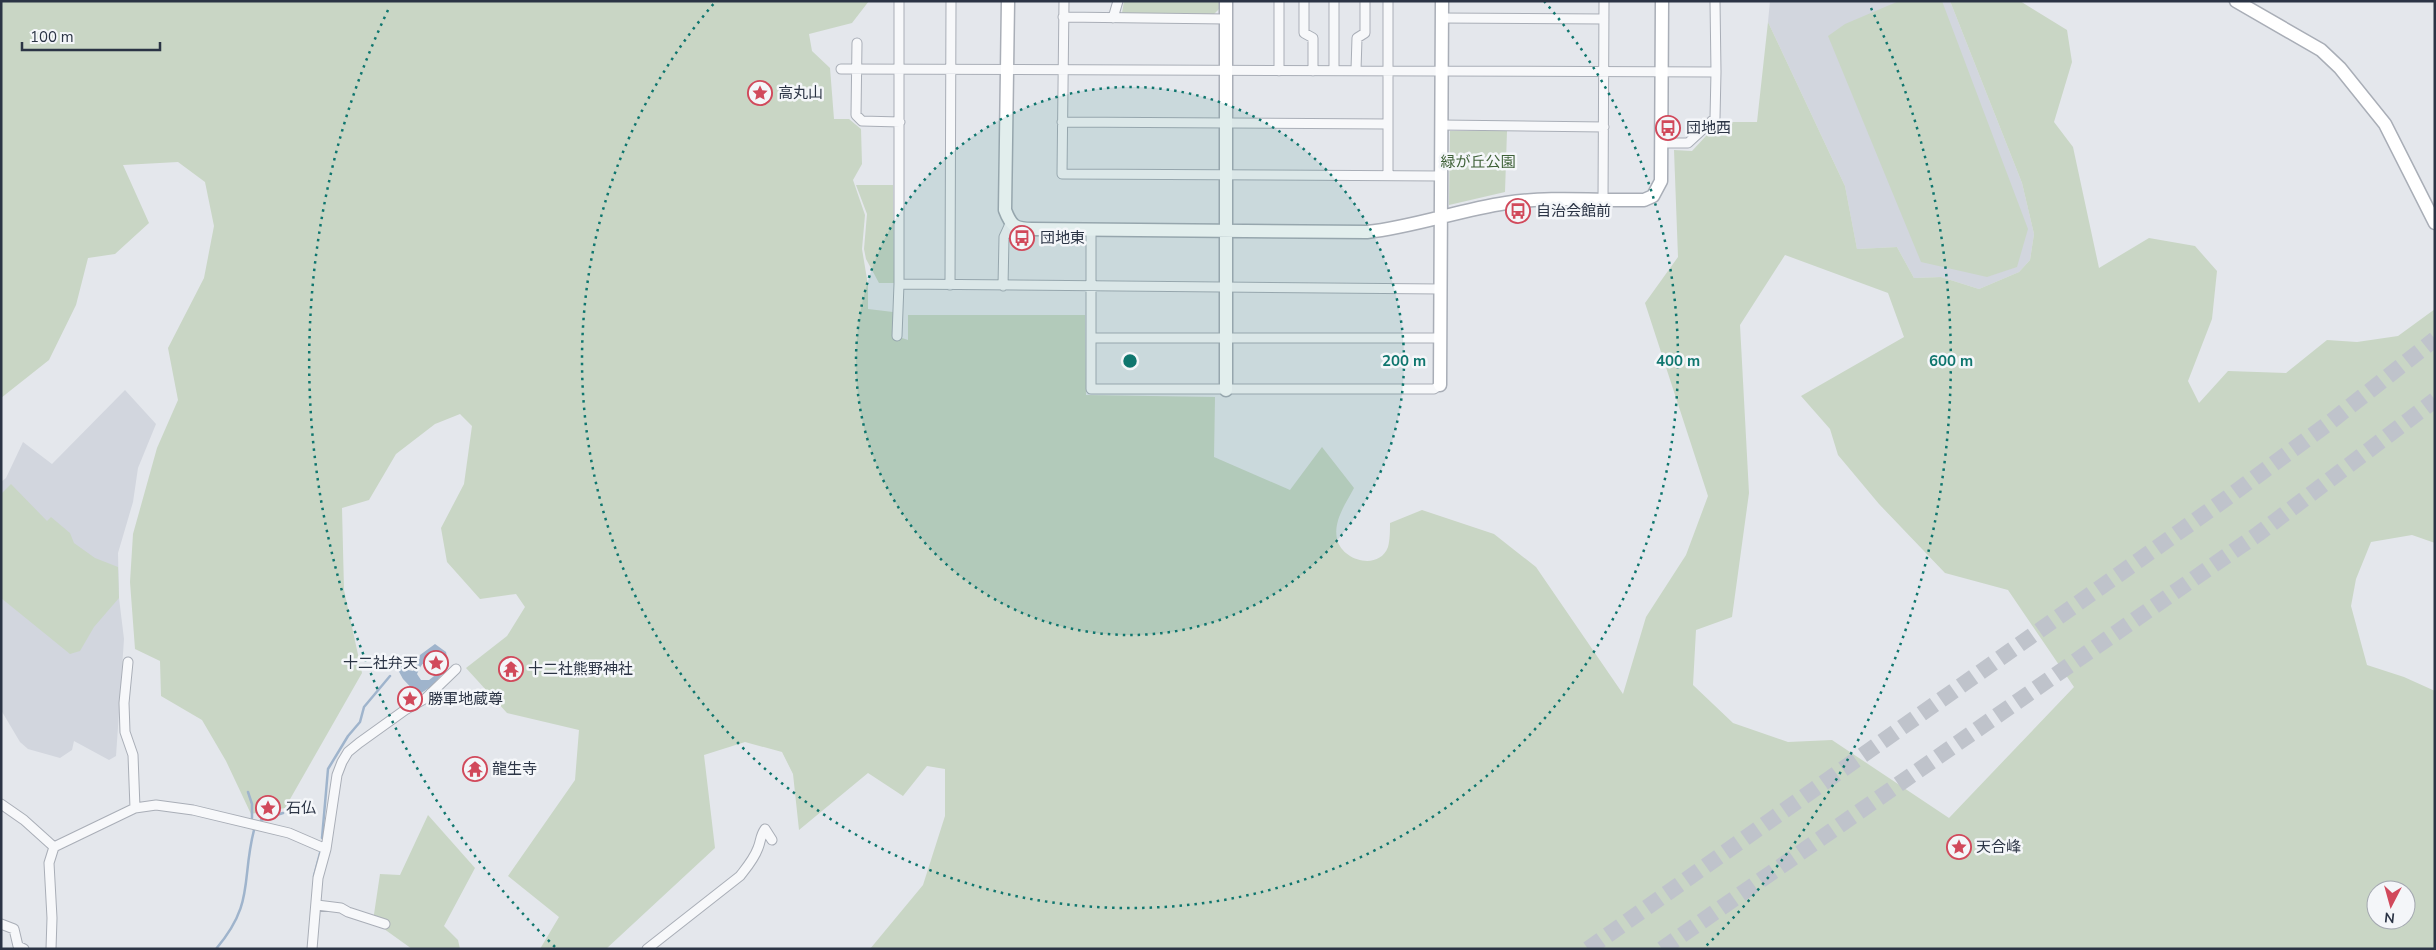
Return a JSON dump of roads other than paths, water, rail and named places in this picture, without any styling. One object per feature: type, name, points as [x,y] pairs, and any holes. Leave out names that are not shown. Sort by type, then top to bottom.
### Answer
[{"type":"street","points":[[897,336],[900,122],[899,1]]},
{"type":"street","points":[[950,285],[951,1]]},
{"type":"street","points":[[1008,1],[1005,210],[1010,224],[1018,229],[1091,231],[1367,232],[1516,202],[1644,200],[1653,196],[1661,181],[1662,1]]},
{"type":"street","points":[[1064,1],[1062,174],[1441,176]]},
{"type":"street","points":[[1114,18],[1118,1]]},
{"type":"street","points":[[1226,1],[1226,390]]},
{"type":"street","points":[[1279,1],[1279,70]]},
{"type":"street","points":[[1304,1],[1304,33],[1313,38],[1312,70]]},
{"type":"street","points":[[1334,1],[1334,70]]},
{"type":"street","points":[[1356,70],[1357,38],[1364,33],[1365,1]]},
{"type":"street","points":[[1388,1],[1388,175]]},
{"type":"street","points":[[1091,231],[1091,389],[1434,389],[1440,385],[1442,1]]},
{"type":"street","points":[[1604,1],[1604,201]]},
{"type":"street","points":[[1662,142],[1688,143],[1715,118],[1716,1]]},
{"type":"street","points":[[2236,1],[2321,50],[2340,68],[2385,124],[2435,223]]},
{"type":"street","points":[[1063,17],[1226,19]]},
{"type":"street","points":[[1442,18],[1604,19]]},
{"type":"street","points":[[857,43],[856,115],[862,121],[900,122]]},
{"type":"street","points":[[841,69],[1716,72]]},
{"type":"street","points":[[1062,122],[1388,124]]},
{"type":"street","points":[[1441,124],[1604,127]]},
{"type":"street","points":[[1003,286],[1004,237],[1010,224]]},
{"type":"street","points":[[899,284],[1440,289]]},
{"type":"street","points":[[1091,338],[1440,338]]},
{"type":"street","points":[[128,662],[124,703],[125,732],[133,755],[135,808]]},
{"type":"street","points":[[312,949],[318,878],[326,849],[337,775],[348,752],[380,726],[426,698],[456,668]]},
{"type":"street","points":[[1,804],[24,820],[54,847]]},
{"type":"street","points":[[51,949],[52,918],[49,863],[54,847],[135,808],[156,805],[193,810],[289,832],[326,849]]},
{"type":"street","points":[[647,949],[740,876],[751,862],[759,846],[760,836],[765,830],[772,840]]},
{"type":"street","points":[[317,905],[341,908],[385,924]]},
{"type":"street","points":[[1,924],[14,929],[18,946],[24,949]]},
{"type":"water","points":[[435,644],[446,652],[449,666],[432,686],[418,695],[403,679],[397,668],[407,654],[408,670],[413,671],[420,655]],"holes":[[[436,654],[443,656],[445,660],[442,670],[429,680],[421,680],[417,674],[424,662]]]},
{"type":"waterway","points":[[322,838],[328,769],[348,736],[360,722],[364,707],[390,676]]},
{"type":"waterway","points":[[248,792],[252,804],[252,818]]},
{"type":"waterway","points":[[261,820],[283,813]]},
{"type":"waterway","points":[[216,949],[237,918],[242,905],[254,830]]},
{"type":"waterway","points":[[314,876],[320,853]]},
{"type":"tunnel","points":[[1588,949],[2227,498],[2329,423],[2435,339]]},
{"type":"tunnel","points":[[1662,949],[2258,534],[2435,400]]},
{"type":"place","name":"高丸山","points":[[760,93]]},
{"type":"place","name":"団地西","points":[[1668,128]]},
{"type":"place","name":"自治会館前","points":[[1518,211]]},
{"type":"place","name":"団地東","points":[[1022,238]]},
{"type":"place","name":"十二社弁天","points":[[436,663]]},
{"type":"place","name":"十二社熊野神社","points":[[511,669]]},
{"type":"place","name":"勝軍地蔵尊","points":[[410,699]]},
{"type":"place","name":"龍生寺","points":[[475,769]]},
{"type":"place","name":"石仏","points":[[268,808]]},
{"type":"place","name":"天合峰","points":[[1959,847]]},
{"type":"park label","name":"緑が丘公園","points":[[1478,162]]}]
